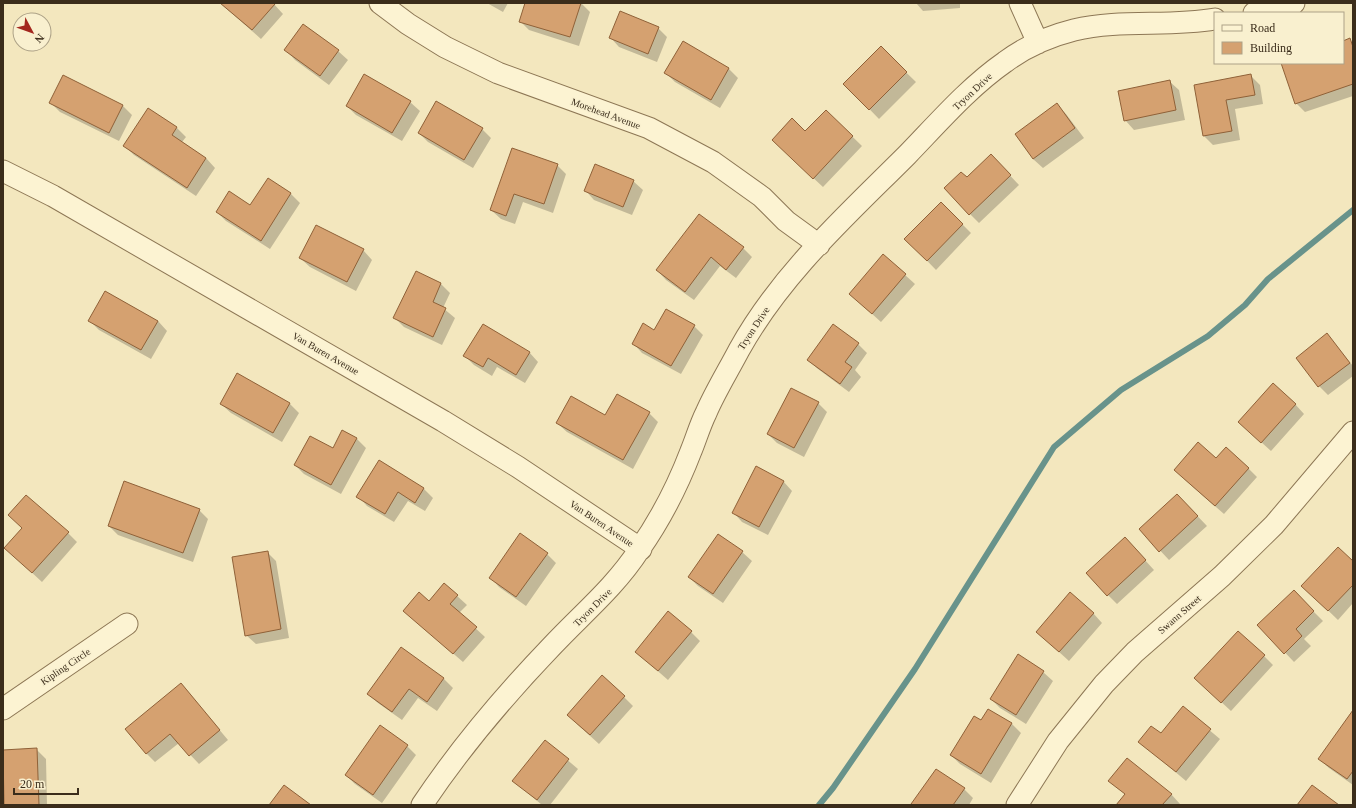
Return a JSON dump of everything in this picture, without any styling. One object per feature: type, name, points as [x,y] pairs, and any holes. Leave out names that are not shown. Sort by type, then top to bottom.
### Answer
[{"type":"street","name":"Morehead Avenue","points":[[380,3],[408,24],[445,47],[498,73],[649,128],[713,162],[762,197],[786,221],[818,246]]},
{"type":"street","points":[[1020,3],[1038,43]]},
{"type":"street","points":[[1258,12],[1294,3]]},
{"type":"street","name":"Tryon Drive","points":[[422,805],[438,781],[493,712],[552,646],[614,585],[640,549],[665,507],[690,454],[706,413],[740,348],[764,311],[800,264],[980,81],[1003,63],[1038,43],[1074,30],[1103,26],[1191,23],[1214,20]]},
{"type":"street","name":"Van Buren Avenue","points":[[3,171],[53,196],[443,421],[518,467],[640,549]]},
{"type":"street","name":"Swann Street","points":[[1017,805],[1058,741],[1104,684],[1135,652],[1222,576],[1274,525],[1353,432]]},
{"type":"street","name":"Kipling Circle","points":[[3,709],[127,624]]},
{"type":"building","points":[[220,3],[274,3],[275,4],[252,30]]},
{"type":"building","points":[[525,3],[581,3],[570,37],[519,22]]},
{"type":"building","points":[[620,11],[659,27],[648,54],[609,38]]},
{"type":"building","points":[[303,24],[339,50],[320,76],[284,50]]},
{"type":"building","points":[[1350,38],[1353,47],[1353,84],[1295,104],[1281,64],[1344,64],[1344,41]]},
{"type":"building","points":[[683,41],[729,68],[711,100],[664,73]]},
{"type":"building","points":[[881,46],[907,72],[869,110],[843,84]]},
{"type":"building","points":[[364,74],[411,101],[392,133],[346,106]]},
{"type":"building","points":[[1251,74],[1255,95],[1226,100],[1232,131],[1203,136],[1194,85]]},
{"type":"building","points":[[63,75],[123,105],[109,133],[49,103]]},
{"type":"building","points":[[1170,80],[1176,110],[1124,121],[1118,91]]},
{"type":"building","points":[[436,101],[483,128],[464,160],[418,133]]},
{"type":"building","points":[[1057,103],[1075,128],[1033,159],[1015,134]]},
{"type":"building","points":[[148,108],[177,127],[172,135],[206,158],[187,188],[123,146]]},
{"type":"building","points":[[826,110],[853,136],[813,179],[772,140],[792,118],[805,131]]},
{"type":"building","points":[[512,148],[558,164],[544,204],[514,194],[506,216],[490,210]]},
{"type":"building","points":[[991,154],[1011,175],[969,215],[944,188],[961,172],[967,177]]},
{"type":"building","points":[[595,164],[634,180],[623,207],[584,191]]},
{"type":"building","points":[[268,178],[291,193],[261,241],[216,212],[229,191],[250,205]]},
{"type":"building","points":[[941,202],[963,224],[927,261],[904,239]]},
{"type":"building","points":[[699,214],[744,247],[726,270],[711,257],[685,292],[656,270]]},
{"type":"building","points":[[316,225],[364,249],[347,282],[299,258]]},
{"type":"building","points":[[883,254],[906,274],[872,314],[849,294]]},
{"type":"building","points":[[416,271],[441,283],[433,302],[446,308],[433,337],[393,318]]},
{"type":"building","points":[[105,291],[158,321],[141,350],[88,321]]},
{"type":"building","points":[[666,309],[695,325],[671,366],[632,344],[643,323],[654,330]]},
{"type":"building","points":[[483,324],[530,352],[516,375],[488,358],[483,367],[463,356]]},
{"type":"building","points":[[833,324],[859,343],[845,362],[852,367],[840,384],[807,360]]},
{"type":"building","points":[[1327,333],[1350,363],[1318,387],[1296,358]]},
{"type":"building","points":[[237,373],[290,403],[273,433],[220,404]]},
{"type":"building","points":[[1273,383],[1296,404],[1261,443],[1238,422]]},
{"type":"building","points":[[791,388],[819,402],[794,448],[767,434]]},
{"type":"building","points":[[617,394],[650,412],[623,460],[556,423],[571,396],[605,415]]},
{"type":"building","points":[[342,430],[357,438],[331,485],[294,465],[310,436],[333,448]]},
{"type":"building","points":[[1198,442],[1216,458],[1226,447],[1249,468],[1215,506],[1174,470]]},
{"type":"building","points":[[379,460],[424,488],[415,503],[398,492],[385,514],[356,497]]},
{"type":"building","points":[[756,466],[784,481],[759,527],[732,513]]},
{"type":"building","points":[[124,481],[200,509],[183,553],[108,526]]},
{"type":"building","points":[[1177,494],[1198,516],[1159,552],[1139,529]]},
{"type":"building","points":[[26,495],[69,532],[32,573],[4,548],[22,528],[8,515]]},
{"type":"building","points":[[520,533],[548,553],[516,597],[489,578]]},
{"type":"building","points":[[718,534],[743,551],[713,594],[688,577]]},
{"type":"building","points":[[1125,537],[1146,560],[1107,596],[1086,573]]},
{"type":"building","points":[[1338,547],[1353,561],[1353,585],[1328,611],[1301,586]]},
{"type":"building","points":[[268,551],[281,629],[245,636],[232,557]]},
{"type":"building","points":[[444,583],[458,595],[450,604],[477,627],[453,654],[403,611],[419,592],[429,601]]},
{"type":"building","points":[[1294,590],[1314,611],[1296,629],[1302,636],[1284,654],[1257,625]]},
{"type":"building","points":[[1070,592],[1094,613],[1059,652],[1036,632]]},
{"type":"building","points":[[668,611],[692,631],[658,671],[635,652]]},
{"type":"building","points":[[1238,631],[1265,655],[1221,703],[1194,678]]},
{"type":"building","points":[[401,647],[444,678],[427,702],[409,689],[392,712],[367,694]]},
{"type":"building","points":[[1018,654],[1044,671],[1016,715],[990,699]]},
{"type":"building","points":[[602,675],[625,696],[590,735],[567,715]]},
{"type":"building","points":[[181,683],[220,730],[189,756],[170,734],[146,754],[125,729]]},
{"type":"building","points":[[1183,706],[1211,729],[1176,772],[1138,742],[1151,726],[1161,733]]},
{"type":"building","points":[[988,709],[1012,723],[981,774],[950,755],[974,716],[981,720]]},
{"type":"building","points":[[1353,710],[1353,771],[1347,779],[1318,759]]},
{"type":"building","points":[[380,725],[408,745],[373,795],[345,775]]},
{"type":"building","points":[[545,740],[569,759],[537,800],[512,781]]},
{"type":"building","points":[[37,748],[39,805],[4,805],[3,750]]},
{"type":"building","points":[[1127,758],[1172,794],[1162,805],[1116,805],[1125,794],[1108,781]]},
{"type":"building","points":[[936,769],[965,788],[953,805],[911,804]]},
{"type":"building","points":[[284,785],[311,805],[269,805]]},
{"type":"building","points":[[1312,785],[1339,805],[1297,805]]},
{"type":"waterway","points":[[819,805],[833,788],[915,669],[1054,447],[1121,390],[1208,336],[1245,305],[1268,279],[1353,210]]}]
